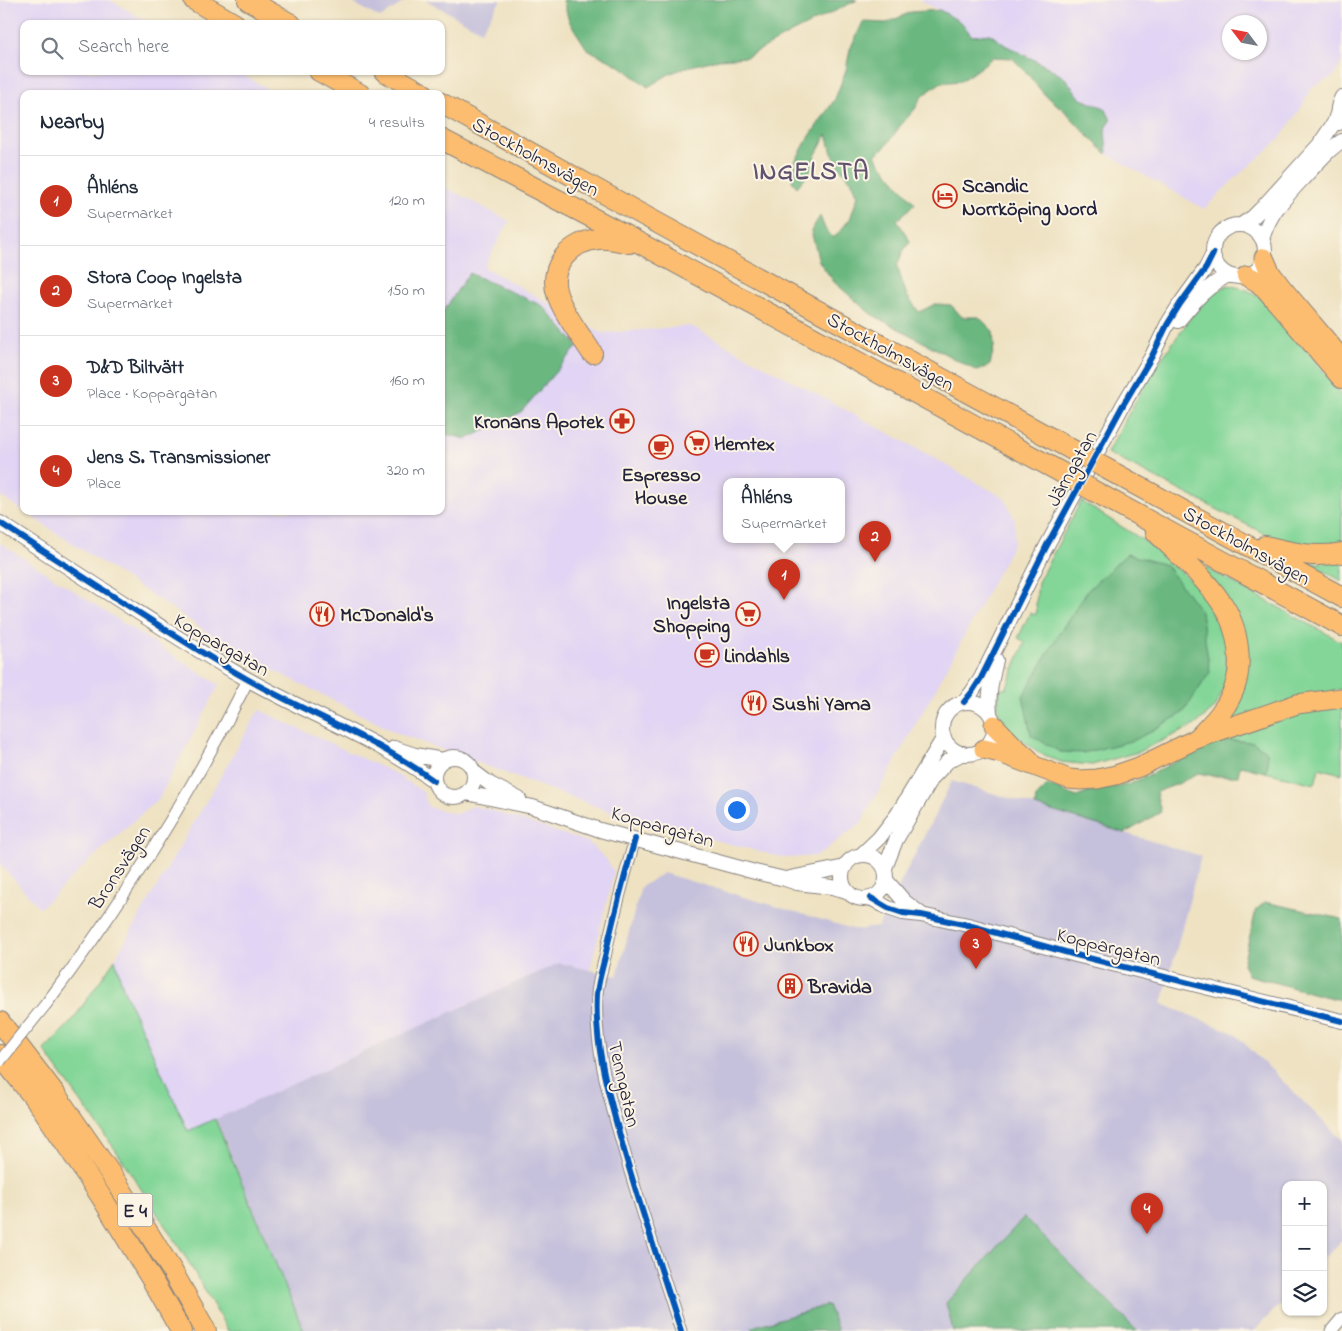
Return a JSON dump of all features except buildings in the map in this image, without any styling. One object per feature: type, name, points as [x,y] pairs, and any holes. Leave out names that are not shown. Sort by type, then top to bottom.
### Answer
[{"type":"highway","points":[[194,0],[228,20]]},
{"type":"highway","points":[[248,0],[284,20]]},
{"type":"highway","points":[[326,75],[353,90]]},
{"type":"highway","points":[[391,75],[417,90]]},
{"type":"highway","name":"Stockholmsvägen","points":[[445,105],[1342,597]]},
{"type":"highway","name":"Stockholmsvägen","points":[[445,141],[612,228],[1342,626]]},
{"type":"highway","points":[[592,353],[562,307],[557,294],[555,274],[560,262],[572,247],[589,240],[610,239],[645,246]]},
{"type":"highway","points":[[1264,258],[1270,272],[1282,288],[1342,359]]},
{"type":"highway","points":[[1238,276],[1256,281],[1266,289],[1342,378]]},
{"type":"highway","points":[[1139,515],[1187,563],[1222,603],[1230,618],[1235,636],[1240,655],[1239,674],[1232,695],[1220,714],[1198,738]]},
{"type":"highway","points":[[1238,540],[1299,555],[1325,556],[1342,553]]},
{"type":"highway","points":[[984,749],[1040,767],[1069,779],[1097,779],[1138,767],[1198,738],[1297,704],[1342,698]]},
{"type":"highway","points":[[992,719],[1014,746],[1040,767]]},
{"type":"highway","name":"E 4","points":[[0,1022],[56,1095],[119,1186],[171,1269],[206,1331]]},
{"type":"highway","name":"E 4","points":[[0,1055],[42,1108],[102,1198],[181,1331]]},
{"type":"street","points":[[1241,225],[1261,209],[1320,145],[1334,123],[1338,104],[1342,97]]},
{"type":"street","points":[[1337,114],[1342,128]]},
{"type":"street","points":[[1262,239],[1267,224],[1274,212],[1332,147],[1342,141]]},
{"type":"street","points":[[1241,225],[1250,227],[1262,239],[1265,248],[1264,258],[1258,269],[1238,276],[1223,272],[1214,261],[1215,240],[1218,234],[1228,227],[1241,225]]},
{"type":"street","name":"Järngatan","points":[[964,702],[980,678],[1046,547],[1152,356],[1167,325],[1206,268],[1213,254]]},
{"type":"street","name":"Järngatan","points":[[1152,356],[1194,301],[1210,286],[1238,276]]},
{"type":"street","name":"Koppargatan","points":[[0,522],[163,629],[248,680],[372,742],[434,780]]},
{"type":"street","name":"Järngatan","points":[[992,719],[989,691],[1000,640]]},
{"type":"street","name":"Bronsvägen","points":[[0,1061],[46,1004],[104,924],[159,841],[248,680]]},
{"type":"street","points":[[964,702],[971,702],[984,707],[992,719],[993,736],[991,741],[984,749],[974,754],[958,752],[949,746],[944,737],[942,729],[946,714],[954,706],[964,702]]},
{"type":"street","points":[[861,855],[879,838],[897,815],[944,737]]},
{"type":"street","name":"Koppargatan","points":[[372,742],[415,755],[443,760]]},
{"type":"street","points":[[885,874],[881,862],[868,855],[861,855],[849,861],[845,866],[843,882],[847,891],[858,898],[864,899],[871,898],[884,888],[885,874],[896,840],[932,778],[948,761],[963,754]]},
{"type":"street","points":[[456,756],[462,758],[471,766],[474,772],[473,784],[466,793],[457,797],[445,795],[436,786],[434,780],[435,769],[438,764],[449,757],[456,756]]},
{"type":"street","name":"Koppargatan","points":[[474,772],[490,784],[532,807]]},
{"type":"street","name":"Koppargatan","points":[[466,793],[532,807],[600,830],[715,862],[797,883],[832,887],[847,891]]},
{"type":"street","name":"Tenngatan","points":[[635,839],[607,944],[598,987],[597,1032],[602,1068],[612,1110],[681,1331]]},
{"type":"street","name":"Koppargatan","points":[[784,879],[845,866]]},
{"type":"street","name":"Koppargatan","points":[[885,874],[904,901],[921,915]]},
{"type":"street","name":"Koppargatan","points":[[871,898],[888,908],[903,913],[968,925],[1076,955],[1342,1021]]},
{"type":"street","points":[[1331,1331],[1342,1318]]},
{"type":"shaded area","points":[[0,0],[110,0],[145,20],[20,20],[20,75],[243,75],[269,90],[20,90],[20,509],[0,496]]},
{"type":"shaded area","points":[[348,0],[407,0],[380,18]]},
{"type":"shaded area","points":[[426,0],[501,0],[481,31]]},
{"type":"shaded area","points":[[920,0],[1342,0],[1342,62],[1334,76],[1311,88],[1303,105],[1279,140],[1234,179],[1204,209],[1107,154],[1105,108],[1081,99],[1066,79],[1048,67],[1005,45],[990,34],[972,36],[962,23]]},
{"type":"shaded area","points":[[445,187],[509,221],[484,267],[602,333],[691,326],[1004,498],[1015,520],[1014,542],[940,681],[860,824],[817,856],[785,858],[622,816],[397,733],[238,652],[29,515],[445,515]]},
{"type":"shaded area","points":[[0,543],[219,685],[159,798],[40,908],[0,864]]},
{"type":"shaded area","points":[[259,710],[396,774],[423,792],[428,807],[457,814],[473,806],[588,842],[606,859],[614,872],[590,970],[559,963],[188,1132],[123,988],[115,959]]},
{"type":"shaded area","points":[[952,781],[1201,856],[1162,1004],[1234,1033],[1342,1140],[1342,1240],[1327,1256],[1327,1181],[1282,1181],[1282,1302],[1254,1331],[1137,1331],[1024,1218],[946,1303],[953,1331],[838,1331],[828,1305],[752,1327],[753,1331],[304,1331],[216,1119],[559,963],[617,976],[641,887],[663,873],[856,930],[878,927]]},
{"type":"green space","points":[[563,0],[857,0],[747,57],[719,59],[687,67],[669,74],[648,87],[620,66],[587,49],[569,21]]},
{"type":"green space","points":[[940,10],[962,23],[972,36],[990,34],[1005,45],[1048,67],[1066,79],[1081,99],[1105,108],[1111,120],[1105,130],[1107,154],[1067,113],[1044,94],[1012,58],[993,57],[960,81],[940,83],[922,96],[915,109],[886,146],[875,155],[915,204],[897,220],[910,241],[902,253],[897,266],[907,296],[919,312],[935,304],[951,305],[962,317],[979,317],[993,331],[994,347],[990,365],[977,371],[871,314],[834,282],[819,261],[811,231],[820,216],[825,229],[834,238],[850,219],[858,196],[852,182],[838,166],[827,134],[814,158],[811,170],[797,187],[792,181],[796,160],[835,99],[846,70],[850,49],[863,22],[887,23],[911,12]]},
{"type":"green space","points":[[469,273],[543,306],[578,346],[521,412],[467,439],[445,434],[445,309]]},
{"type":"green space","points":[[1228,285],[1245,289],[1263,298],[1325,373],[1342,397],[1342,543],[1340,544],[1309,549],[1271,537],[1107,453],[1150,375],[1199,306],[1214,293]]},
{"type":"green space","points":[[1081,501],[1152,546],[1195,584],[1217,613],[1228,644],[1228,677],[1216,707],[1195,725],[1138,752],[1092,765],[1061,762],[1040,753],[1004,725],[997,708],[1000,689],[1006,689],[1025,642],[1018,638],[1030,613],[1035,615],[1037,611],[1038,582]]},
{"type":"green space","points":[[1127,554],[1166,565],[1201,612],[1210,672],[1183,713],[1135,740],[1083,753],[1060,752],[1031,735],[1023,696],[1060,632],[1089,589]]},
{"type":"green space","points":[[1192,560],[1342,642],[1342,689],[1224,722],[1246,653]]},
{"type":"green space","points":[[1342,562],[1342,581],[1309,563]]},
{"type":"green space","points":[[1342,705],[1342,774],[1319,768],[1315,784],[1265,772],[1268,764],[1253,742],[1223,740],[1305,709]]},
{"type":"green space","points":[[1223,740],[1253,742],[1267,752],[1268,764],[1265,772],[1240,766],[1238,776],[1215,776],[1198,773],[1178,784],[1156,792],[1161,812],[1125,833],[1035,806],[1036,797],[1048,785],[1077,797],[1091,791],[1130,784],[1171,764],[1208,742]]},
{"type":"green space","points":[[1265,902],[1342,919],[1342,1000],[1248,975],[1243,964],[1256,910]]},
{"type":"green space","points":[[115,959],[123,988],[188,1131],[215,1119],[304,1331],[228,1331],[188,1261],[117,1152],[44,1050],[72,1021]]},
{"type":"green space","points":[[1024,1217],[1137,1331],[953,1331],[946,1303]]},
{"type":"green space","points":[[828,1305],[838,1331],[753,1331],[752,1327]]},
{"type":"cycle path","points":[[964,702],[981,678],[1046,547],[1123,405],[1152,356],[1167,325],[1206,268],[1213,254]]},
{"type":"cycle path","points":[[0,523],[211,658],[270,692],[366,739],[434,781]]},
{"type":"cycle path","points":[[635,839],[598,985],[598,1035],[604,1075],[619,1134],[681,1331]]},
{"type":"cycle path","points":[[871,898],[888,908],[903,913],[968,925],[1076,955],[1342,1021]]},
{"type":"place","name":"Scandic Norrköping Nord","points":[[945,196]]},
{"type":"place","name":"Kronans Apotek","points":[[622,421]]},
{"type":"place","name":"Hemtex","points":[[697,443]]},
{"type":"place","name":"Espresso House","points":[[661,447]]},
{"type":"place","name":"Stora Coop Ingelsta","points":[[875,562]]},
{"type":"place","name":"Åhléns","points":[[784,600]]},
{"type":"place","name":"McDonald's","points":[[322,614]]},
{"type":"place","name":"Ingelsta Shopping","points":[[748,614]]},
{"type":"place","name":"Lindahls","points":[[707,655]]},
{"type":"place","name":"Sushi Yama","points":[[754,703]]},
{"type":"place","name":"Junkbox","points":[[746,944]]},
{"type":"place","name":"D&D Biltvätt","points":[[976,969]]},
{"type":"place","name":"Bravida","points":[[790,986]]},
{"type":"place","name":"Jens S. Transmissioner","points":[[1147,1234]]},
{"type":"district","name":"INGELSTA","points":[[811,170]]}]
